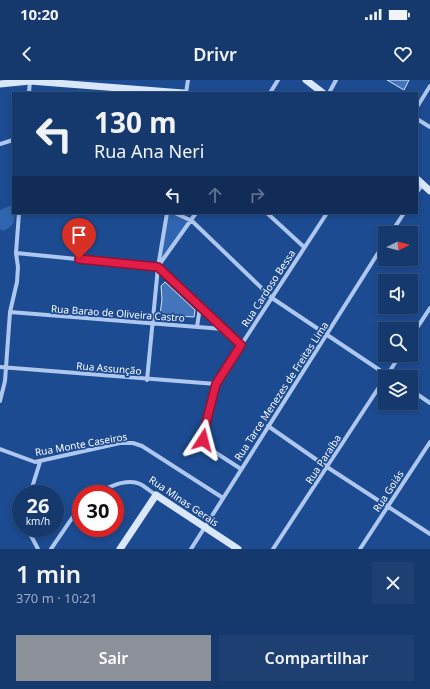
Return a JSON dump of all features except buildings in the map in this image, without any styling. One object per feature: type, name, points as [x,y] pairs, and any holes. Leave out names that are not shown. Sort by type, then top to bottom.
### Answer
[{"type":"main road","points":[[0,84],[30,80],[170,92]]},
{"type":"main road","points":[[306,80],[321,92]]},
{"type":"main road","points":[[420,182],[430,191]]},
{"type":"main road","points":[[123,548],[156,495]]},
{"type":"main road","name":"Rua Minas Gerais","points":[[156,495],[238,549]]},
{"type":"street","points":[[29,92],[30,80]]},
{"type":"street","points":[[186,92],[188,80]]},
{"type":"street","points":[[271,92],[278,80]]},
{"type":"street","points":[[330,92],[336,80]]},
{"type":"street","points":[[418,105],[430,86]]},
{"type":"street","points":[[418,120],[430,127]]},
{"type":"street","points":[[0,144],[12,140]]},
{"type":"street","points":[[0,400],[5,381],[10,312],[17,282],[18,267],[16,253],[19,214]]},
{"type":"street","points":[[147,380],[158,267],[167,214]]},
{"type":"street","points":[[177,214],[192,221],[272,298],[378,371]]},
{"type":"street","points":[[158,267],[196,214]]},
{"type":"street","points":[[268,214],[304,247]]},
{"type":"street","name":"Rua Cardoso Bessa","points":[[241,468],[210,449],[203,440],[216,384],[326,214]]},
{"type":"street","points":[[396,226],[403,214]]},
{"type":"street","points":[[16,253],[158,267],[241,345]]},
{"type":"street","name":"Rua Tarce Menezes de Freitas Lima","points":[[191,549],[378,253]]},
{"type":"street","points":[[197,327],[200,307]]},
{"type":"street","points":[[418,326],[430,308]]},
{"type":"street","name":"Rua Barao de Oliveira Castro","points":[[10,312],[224,329]]},
{"type":"street","name":"Rua Assunção","points":[[0,367],[147,380],[216,384]]},
{"type":"street","name":"Rua Paraíba","points":[[273,549],[378,390]]},
{"type":"street","points":[[418,394],[430,402]]},
{"type":"street","points":[[268,426],[327,467],[430,534]]},
{"type":"street","name":"Rua Goiás","points":[[360,549],[430,442]]},
{"type":"street","name":"Rua Monte Caseiros","points":[[0,449],[30,461],[40,462],[120,443],[133,443],[142,446],[223,498]]},
{"type":"street","points":[[33,485],[40,462]]},
{"type":"street","name":"Rua Minas Gerais","points":[[116,485],[131,482],[140,484],[156,495]]},
{"type":"street","points":[[51,549],[72,518]]},
{"type":"street","points":[[32,537],[38,549]]},
{"type":"shaded area","points":[[12,205],[12,214],[15,214],[11,226],[3,231],[0,229],[0,210]]},
{"type":"shaded area","points":[[168,214],[174,214],[191,222],[160,267]]},
{"type":"route","points":[[79,259],[158,267],[241,345],[216,384],[203,440]]}]
